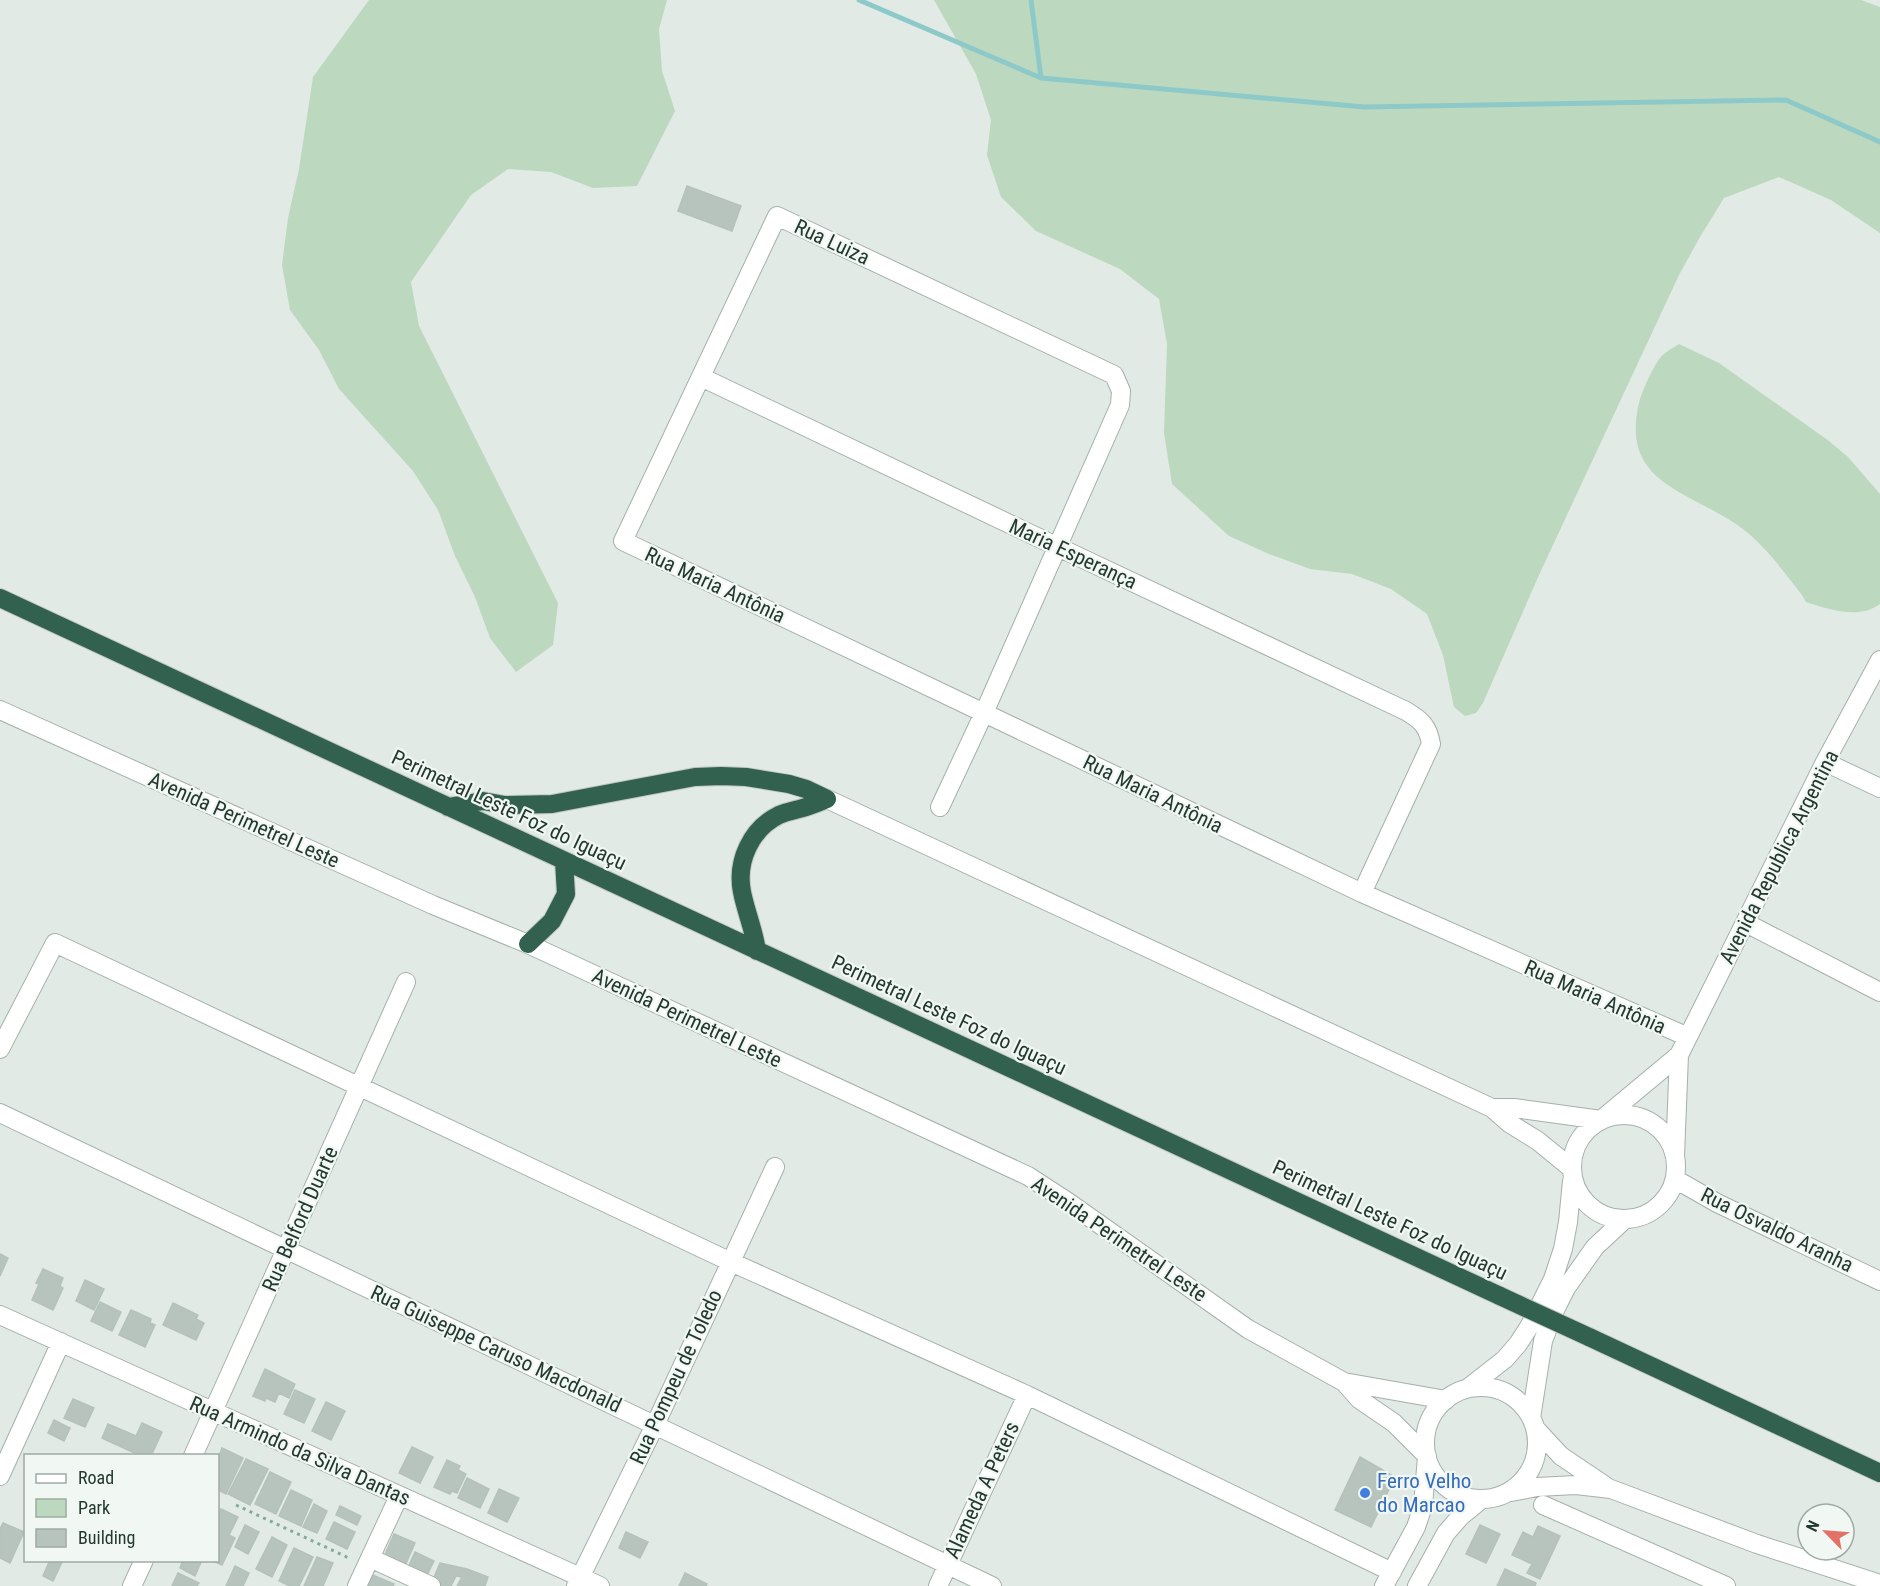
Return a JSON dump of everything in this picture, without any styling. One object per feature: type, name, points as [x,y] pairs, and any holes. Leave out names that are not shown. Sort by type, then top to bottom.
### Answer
[{"type":"highway","name":"Perimetral Leste Foz do Iguaçu","points":[[0,598],[1880,1473]]},
{"type":"highway","points":[[448,807],[483,801],[506,805],[552,804],[695,777],[721,776],[746,777],[789,784],[827,799]]},
{"type":"highway","points":[[757,951],[754,930],[742,893],[743,857],[748,846],[754,836],[771,819],[782,813],[805,808],[827,799]]},
{"type":"highway","points":[[528,944],[552,921],[566,894],[564,861]]},
{"type":"street","name":"Rua Luiza","points":[[623,541],[777,216],[1114,375],[1121,391],[1120,405],[1058,547]]},
{"type":"street","name":"Maria Esperança","points":[[701,377],[1422,720],[1429,733],[1431,744],[1362,893]]},
{"type":"street","name":"Rua Maria Antônia","points":[[623,541],[1362,893],[1688,1037]]},
{"type":"street","points":[[940,807],[1058,547]]},
{"type":"street","name":"Avenida Republica Argentina","points":[[1601,1120],[1679,1055],[1825,762],[1880,660]]},
{"type":"street","name":"Avenida Perimetrel Leste","points":[[0,710],[434,905],[528,944],[1028,1176],[1248,1329],[1344,1382],[1359,1399],[1394,1423],[1427,1456]]},
{"type":"street","points":[[1825,762],[1880,788]]},
{"type":"street","points":[[0,1048],[55,942],[731,1262],[1027,1395],[1388,1579],[1416,1527],[1423,1506],[1426,1444],[1429,1425],[1437,1409],[1446,1400],[1468,1388],[1505,1359],[1518,1344],[1553,1279],[1563,1249],[1568,1222],[1572,1174],[1577,1145],[1591,1126],[1601,1120],[1624,1115],[1647,1120],[1665,1134],[1675,1156],[1675,1179],[1671,1190],[1657,1209],[1635,1219],[1612,1219],[1591,1209],[1583,1201],[1572,1174],[1538,1141],[1509,1123],[1492,1108],[827,799]]},
{"type":"street","points":[[1746,923],[1880,992]]},
{"type":"street","name":"Rua Belford Duarte","points":[[193,1454],[406,982]]},
{"type":"street","name":"Avenida Republica Argentina","points":[[1675,1156],[1679,1055]]},
{"type":"street","points":[[1492,1108],[1514,1108],[1601,1120]]},
{"type":"street","name":"Rua Guiseppe Caruso Macdonald","points":[[0,1113],[992,1586]]},
{"type":"street","name":"Rua Pompeu de Toledo","points":[[578,1581],[655,1425],[776,1167]]},
{"type":"street","name":"Rua Osvaldo Aranha","points":[[1675,1179],[1717,1203],[1880,1281]]},
{"type":"street","points":[[1624,1220],[1595,1247],[1566,1287],[1553,1314],[1543,1341],[1533,1424],[1561,1455],[1611,1489],[1757,1544],[1880,1584]]},
{"type":"street","name":"Rua Armindo da Silva Dantas","points":[[0,1315],[399,1496],[578,1581],[600,1586]]},
{"type":"street","points":[[0,1476],[61,1342]]},
{"type":"street","name":"Avenida Perimetrel Leste","points":[[1344,1382],[1446,1400]]},
{"type":"street","points":[[1468,1388],[1481,1387],[1505,1392],[1525,1407],[1533,1424],[1537,1448],[1532,1466],[1526,1477],[1506,1493]]},
{"type":"street","name":"Alameda A Peters","points":[[938,1586],[1027,1395]]},
{"type":"street","points":[[1427,1456],[1431,1468],[1447,1487],[1458,1494],[1482,1499]]},
{"type":"street","points":[[1417,1586],[1446,1533],[1461,1516],[1482,1499],[1538,1487],[1576,1485],[1611,1489]]},
{"type":"street","points":[[357,1586],[399,1496]]},
{"type":"street","points":[[1543,1505],[1726,1586]]},
{"type":"street","points":[[132,1586],[143,1562]]},
{"type":"street","points":[[368,1562],[431,1586]]},
{"type":"path","points":[[236,1506],[368,1562]]},
{"type":"green space","points":[[369,0],[667,0],[659,29],[662,71],[675,111],[637,186],[593,188],[551,172],[508,169],[471,195],[411,282],[419,326],[558,603],[553,645],[516,672],[490,638],[438,510],[413,471],[339,389],[319,350],[290,310],[282,265],[313,77]]},
{"type":"green space","points":[[934,0],[1861,0],[1880,7],[1880,233],[1831,200],[1779,177],[1724,198],[1679,275],[1539,575],[1483,703],[1476,713],[1465,716],[1454,707],[1443,655],[1427,614],[1391,589],[1352,574],[1310,569],[1229,536],[1172,484],[1164,433],[1167,344],[1159,299],[1120,269],[1036,231],[1001,197],[987,155],[991,120],[976,74]]},
{"type":"green space","points":[[1679,344],[1719,363],[1829,441],[1848,457],[1880,494],[1880,604],[1863,611],[1843,612],[1806,602],[1775,561],[1744,530],[1665,483],[1650,469],[1640,452],[1636,431],[1639,403],[1657,362]]},
{"type":"building","points":[[687,186],[741,206],[732,231],[678,211]]},
{"type":"building","points":[[0,1254],[8,1258],[0,1276]]},
{"type":"building","points":[[43,1269],[63,1278],[60,1286],[63,1288],[53,1310],[32,1300],[39,1284],[36,1283]]},
{"type":"building","points":[[85,1280],[104,1289],[94,1310],[76,1301]]},
{"type":"building","points":[[100,1302],[121,1312],[112,1331],[91,1321]]},
{"type":"building","points":[[173,1303],[198,1315],[196,1319],[204,1323],[196,1340],[163,1325]]},
{"type":"building","points":[[131,1310],[151,1319],[150,1323],[155,1325],[145,1347],[119,1335]]},
{"type":"building","points":[[265,1369],[295,1384],[289,1398],[279,1393],[275,1402],[253,1396]]},
{"type":"building","points":[[295,1390],[315,1399],[304,1423],[284,1414]]},
{"type":"building","points":[[73,1399],[94,1408],[85,1427],[64,1418]]},
{"type":"building","points":[[326,1402],[345,1411],[331,1440],[312,1431]]},
{"type":"building","points":[[54,1420],[70,1428],[64,1441],[48,1433]]},
{"type":"building","points":[[142,1423],[162,1432],[152,1454],[137,1454],[102,1438],[108,1424],[136,1436]]},
{"type":"building","points":[[412,1447],[433,1457],[420,1483],[399,1473]]},
{"type":"building","points":[[222,1448],[243,1458],[226,1494],[219,1490],[219,1456]]},
{"type":"building","name":"Ferro Velho do Marcao","points":[[1360,1457],[1395,1477],[1371,1527],[1335,1510]]},
{"type":"building","points":[[246,1459],[268,1469],[250,1505],[228,1494]]},
{"type":"building","points":[[447,1460],[460,1466],[458,1470],[466,1474],[457,1493],[452,1491],[450,1494],[434,1487]]},
{"type":"building","points":[[270,1472],[291,1482],[276,1514],[255,1504]]},
{"type":"building","points":[[467,1478],[489,1489],[480,1508],[458,1498]]},
{"type":"building","points":[[499,1489],[519,1498],[507,1522],[488,1513]]},
{"type":"building","points":[[291,1490],[312,1500],[301,1526],[279,1516]]},
{"type":"building","points":[[314,1504],[327,1511],[317,1533],[303,1527]]},
{"type":"building","points":[[340,1506],[361,1516],[357,1525],[336,1515]]},
{"type":"building","points":[[221,1509],[238,1517],[229,1535],[235,1538],[222,1565],[215,1562],[219,1562],[219,1514]]},
{"type":"building","points":[[334,1522],[355,1532],[347,1549],[326,1539]]},
{"type":"building","points":[[3,1523],[24,1532],[10,1563],[0,1558],[0,1529]]},
{"type":"building","points":[[245,1525],[259,1532],[248,1554],[235,1547]]},
{"type":"building","points":[[1480,1525],[1500,1534],[1486,1563],[1466,1554]]},
{"type":"building","points":[[1538,1526],[1560,1536],[1540,1579],[1527,1573],[1532,1564],[1512,1555],[1523,1532],[1533,1537]]},
{"type":"building","points":[[626,1532],[648,1542],[640,1558],[619,1548]]},
{"type":"building","points":[[394,1534],[415,1543],[404,1568],[383,1559]]},
{"type":"building","points":[[272,1537],[287,1545],[272,1577],[256,1569]]},
{"type":"building","points":[[294,1548],[313,1557],[299,1586],[290,1586],[279,1581]]},
{"type":"building","points":[[415,1552],[434,1561],[425,1579],[407,1570]]},
{"type":"building","points":[[317,1557],[333,1563],[323,1586],[304,1586]]},
{"type":"building","points":[[49,1562],[62,1562],[53,1581],[43,1576]]},
{"type":"building","points":[[182,1562],[201,1562],[195,1576],[180,1568]]},
{"type":"building","points":[[440,1563],[488,1577],[485,1586],[457,1586],[462,1577],[456,1576],[451,1586],[441,1586],[432,1582]]},
{"type":"building","points":[[235,1566],[249,1573],[243,1586],[226,1586]]},
{"type":"building","points":[[1505,1569],[1536,1583],[1535,1586],[1497,1586]]},
{"type":"building","points":[[178,1573],[199,1583],[197,1586],[172,1586]]},
{"type":"building","points":[[685,1573],[707,1584],[706,1586],[679,1586]]},
{"type":"building","points":[[370,1574],[394,1584],[393,1586],[365,1586]]},
{"type":"waterway","points":[[859,0],[1041,78],[1364,107],[1786,100],[1880,142]]},
{"type":"waterway","points":[[1031,0],[1041,78]]},
{"type":"place","name":"Ferro Velho do Marcao","points":[[1365,1493]]}]
